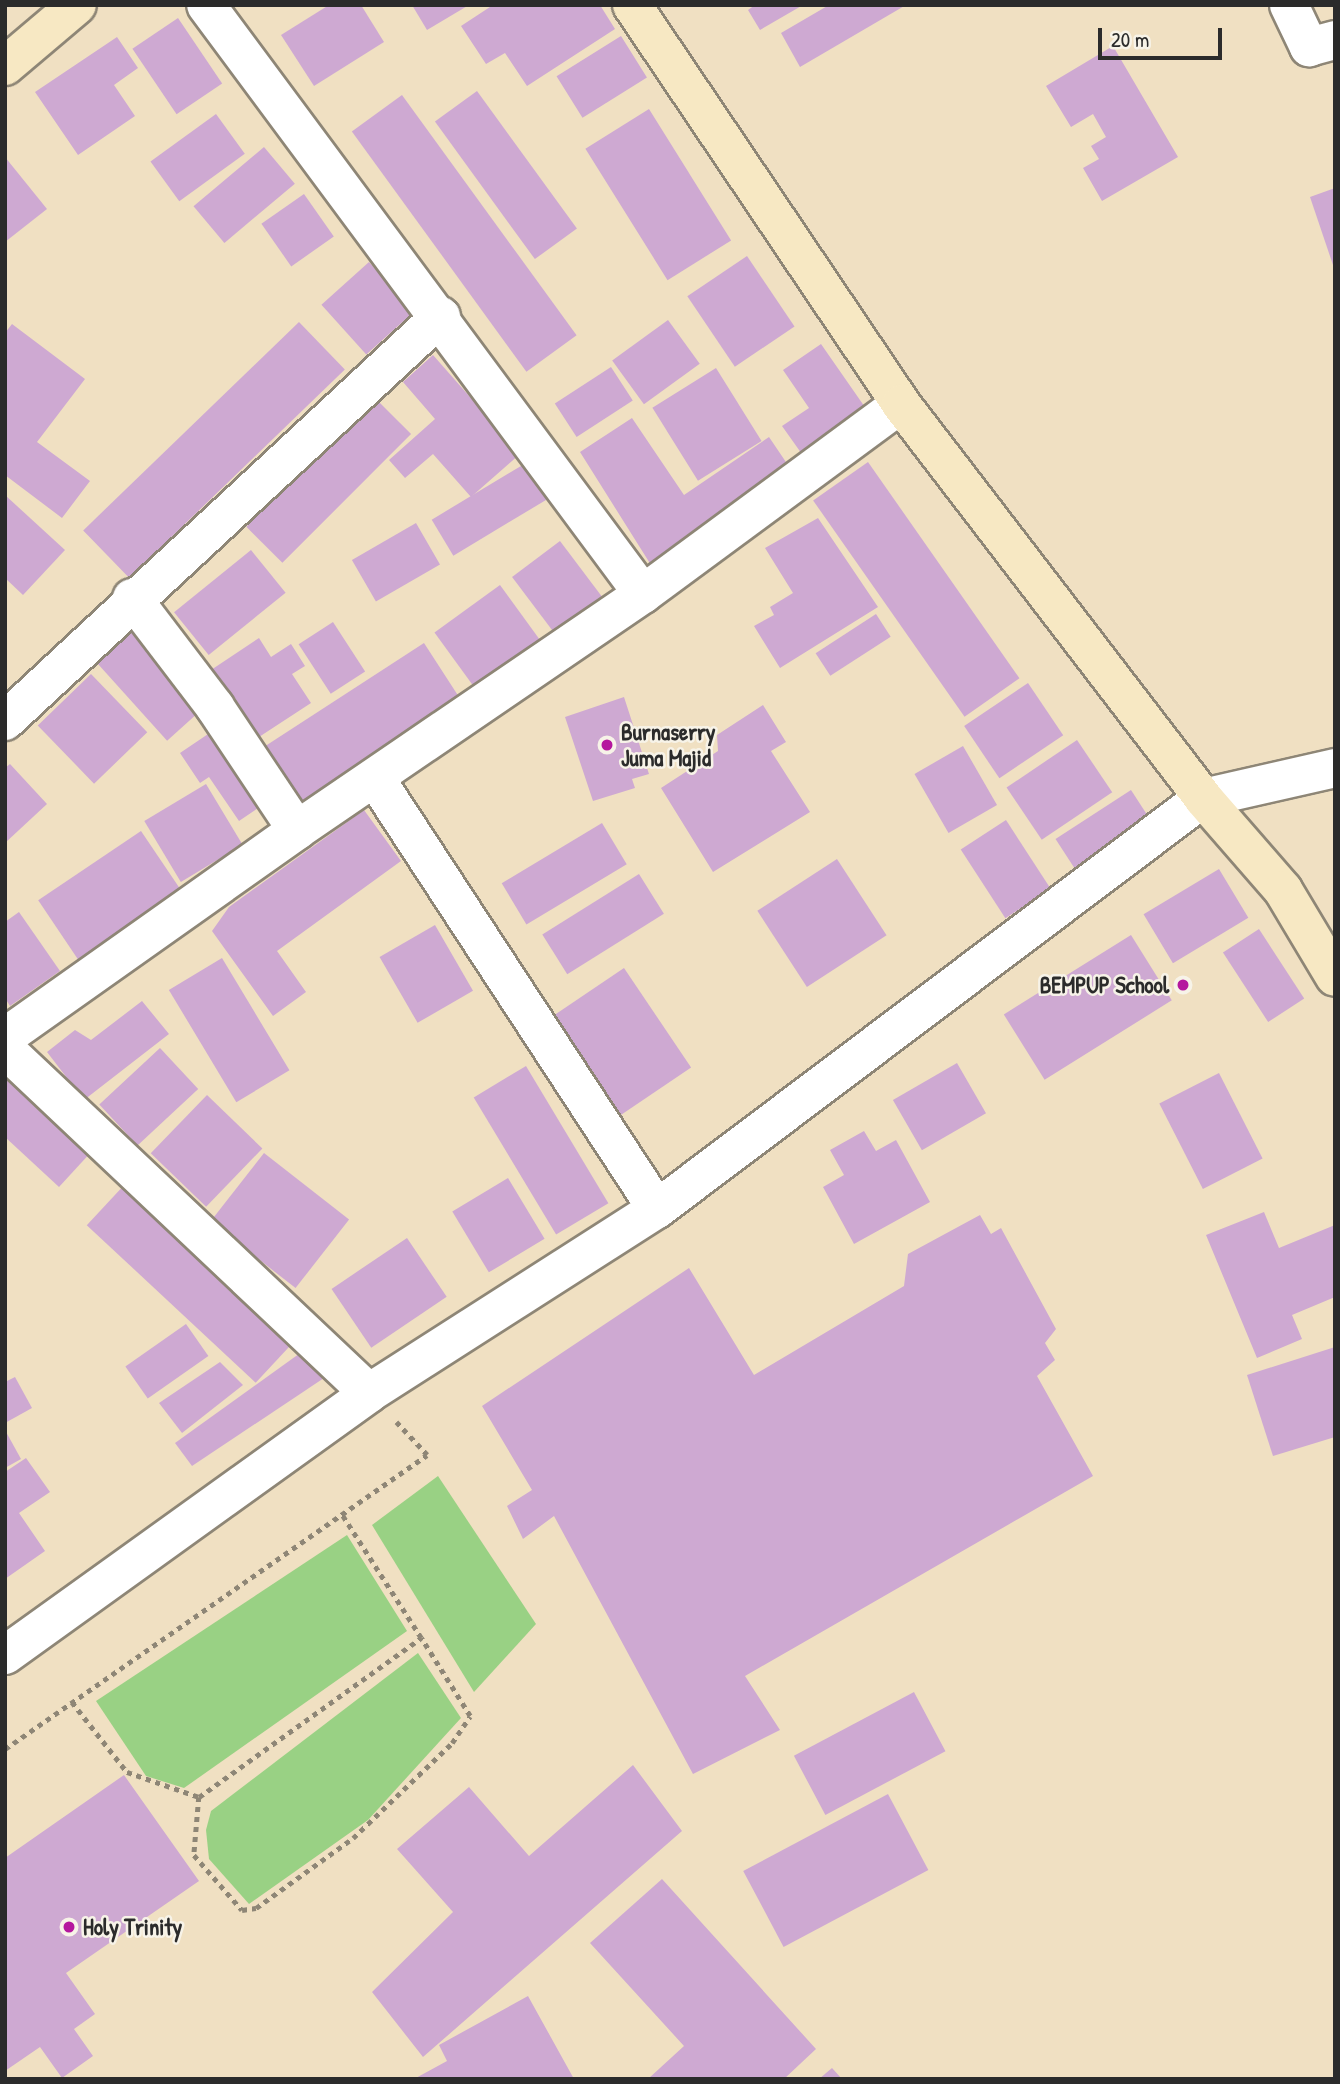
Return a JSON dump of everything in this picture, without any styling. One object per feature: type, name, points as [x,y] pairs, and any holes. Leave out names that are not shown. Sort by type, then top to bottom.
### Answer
[{"type":"street","points":[[5,66],[77,5]]},
{"type":"street","points":[[206,5],[441,316],[643,594]]},
{"type":"street","points":[[632,5],[901,404],[1203,798],[1283,890],[1335,977]]},
{"type":"street","points":[[1289,5],[1309,47],[1335,40]]},
{"type":"street","points":[[5,721],[132,598],[441,316]]},
{"type":"street","points":[[5,1037],[297,830],[643,594],[901,404]]},
{"type":"street","points":[[132,598],[215,708],[297,830]]},
{"type":"street","points":[[5,1655],[369,1393],[657,1209],[1203,798],[1335,768]]},
{"type":"street","points":[[375,778],[657,1209]]},
{"type":"street","points":[[5,1049],[369,1393]]},
{"type":"path","points":[[5,1749],[428,1455],[369,1393]]},
{"type":"path","points":[[342,1515],[421,1638],[470,1716],[452,1743],[353,1838],[256,1908],[242,1910],[194,1855],[199,1797],[421,1638]]},
{"type":"path","points":[[72,1702],[127,1772],[199,1797]]},
{"type":"green space","points":[[438,1476],[536,1624],[474,1692],[372,1525]]},
{"type":"green space","points":[[347,1535],[407,1631],[184,1788],[146,1776],[96,1701]]},
{"type":"green space","points":[[418,1653],[461,1718],[368,1820],[249,1904],[209,1859],[206,1830],[211,1811]]},
{"type":"building","points":[[329,5],[361,5],[384,42],[314,86],[281,35]]},
{"type":"building","points":[[412,5],[469,5],[427,30]]},
{"type":"building","points":[[493,5],[600,5],[615,29],[527,86],[505,53],[486,64],[461,26]]},
{"type":"building","points":[[755,5],[803,5],[760,30],[748,10]]},
{"type":"building","points":[[829,5],[906,5],[800,67],[781,33]]},
{"type":"building","points":[[178,18],[222,83],[177,114],[132,49]]},
{"type":"building","points":[[621,36],[647,78],[583,118],[557,76]]},
{"type":"building","points":[[117,37],[138,68],[114,85],[135,116],[78,155],[35,92]]},
{"type":"building","points":[[1113,46],[1178,157],[1102,201],[1083,168],[1099,159],[1091,146],[1106,137],[1093,114],[1071,127],[1046,86]]},
{"type":"building","points":[[477,91],[577,229],[535,259],[435,122]]},
{"type":"building","points":[[402,95],[577,335],[526,372],[352,131]]},
{"type":"building","points":[[649,109],[731,240],[668,280],[585,149]]},
{"type":"building","points":[[216,114],[245,154],[179,201],[150,162]]},
{"type":"building","points":[[264,147],[295,184],[224,243],[194,206]]},
{"type":"building","points":[[5,157],[47,209],[5,242]]},
{"type":"building","points":[[1335,188],[1335,268],[1334,268],[1310,197]]},
{"type":"building","points":[[304,194],[334,237],[291,266],[261,224]]},
{"type":"building","points":[[747,256],[795,326],[735,367],[687,296]]},
{"type":"building","points":[[369,262],[414,312],[366,355],[321,305]]},
{"type":"building","points":[[668,320],[700,364],[644,404],[612,361]]},
{"type":"building","points":[[299,322],[345,369],[129,578],[83,530]]},
{"type":"building","points":[[12,324],[85,379],[37,442],[90,481],[62,518],[5,475],[5,333]]},
{"type":"building","points":[[821,344],[869,413],[804,457],[782,426],[809,408],[783,370]]},
{"type":"building","points":[[433,355],[520,454],[471,497],[433,454],[405,478],[389,460],[435,419],[403,382]]},
{"type":"building","points":[[611,367],[633,401],[577,437],[555,403]]},
{"type":"building","points":[[716,368],[762,441],[698,481],[652,408]]},
{"type":"building","points":[[375,398],[411,434],[282,563],[246,527]]},
{"type":"building","points":[[632,418],[684,495],[769,437],[790,468],[651,565],[580,452]]},
{"type":"building","points":[[868,462],[1019,678],[965,717],[813,500]]},
{"type":"building","points":[[526,463],[548,499],[453,556],[432,520]]},
{"type":"building","points":[[5,495],[65,550],[23,595],[5,578]]},
{"type":"building","points":[[818,518],[878,607],[780,668],[754,626],[774,615],[770,607],[793,593],[765,548]]},
{"type":"building","points":[[416,523],[440,565],[376,602],[352,560]]},
{"type":"building","points":[[560,541],[603,599],[555,635],[512,577]]},
{"type":"building","points":[[251,550],[286,593],[209,655],[174,612]]},
{"type":"building","points":[[500,585],[540,640],[474,688],[434,633]]},
{"type":"building","points":[[876,614],[891,637],[830,676],[816,653]]},
{"type":"building","points":[[333,622],[365,671],[331,694],[299,644]]},
{"type":"building","points":[[132,627],[204,707],[167,741],[95,660]]},
{"type":"building","points":[[259,638],[271,657],[291,644],[305,666],[292,674],[311,703],[253,741],[208,672]]},
{"type":"building","points":[[424,643],[463,703],[303,807],[264,747]]},
{"type":"building","points":[[91,674],[147,732],[94,784],[38,725]]},
{"type":"building","points":[[1028,683],[1063,735],[999,778],[964,726]]},
{"type":"building","name":"Burnaserry Juma Majid","points":[[624,697],[649,774],[632,779],[635,788],[593,801],[565,717]]},
{"type":"building","points":[[763,705],[786,742],[771,751],[810,812],[713,872],[661,788],[718,751],[717,735]]},
{"type":"building","points":[[217,728],[267,802],[239,821],[209,777],[200,783],[180,753]]},
{"type":"building","points":[[1077,740],[1112,792],[1042,840],[1007,788]]},
{"type":"building","points":[[963,746],[997,805],[949,833],[915,774]]},
{"type":"building","points":[[10,764],[47,804],[5,843],[5,768]]},
{"type":"building","points":[[206,784],[243,845],[181,882],[144,821]]},
{"type":"building","points":[[1131,790],[1154,826],[1079,875],[1056,839]]},
{"type":"building","points":[[364,810],[401,861],[277,951],[306,992],[273,1016],[212,931],[229,907]]},
{"type":"building","points":[[1006,820],[1051,889],[1005,918],[961,849]]},
{"type":"building","points":[[602,823],[627,864],[526,924],[502,883]]},
{"type":"building","points":[[141,831],[186,897],[83,967],[38,900]]},
{"type":"building","points":[[837,859],[887,935],[807,987],[757,911]]},
{"type":"building","points":[[1219,869],[1248,918],[1173,963],[1144,914]]},
{"type":"building","points":[[639,874],[664,914],[567,974],[542,934]]},
{"type":"building","points":[[19,912],[60,971],[10,1006],[5,998],[5,922]]},
{"type":"building","points":[[435,925],[473,991],[418,1023],[380,957]]},
{"type":"building","points":[[1259,929],[1304,999],[1268,1022],[1223,952]]},
{"type":"building","points":[[1131,935],[1172,1000],[1045,1080],[1004,1014]]},
{"type":"building","points":[[222,958],[289,1070],[236,1102],[169,990]]},
{"type":"building","points":[[624,968],[691,1067],[619,1116],[552,1017]]},
{"type":"building","points":[[142,1001],[169,1034],[84,1100],[47,1052],[75,1030],[91,1040]]},
{"type":"building","points":[[160,1048],[198,1089],[137,1146],[99,1105]]},
{"type":"building","points":[[957,1063],[986,1113],[922,1150],[893,1100]]},
{"type":"building","points":[[526,1066],[608,1203],[556,1235],[474,1097]]},
{"type":"building","points":[[5,1069],[93,1150],[59,1187],[5,1137]]},
{"type":"building","points":[[1219,1073],[1263,1159],[1203,1189],[1159,1103]]},
{"type":"building","points":[[207,1095],[262,1148],[206,1207],[151,1153]]},
{"type":"building","points":[[864,1131],[876,1151],[896,1140],[930,1202],[854,1244],[823,1187],[844,1175],[830,1150]]},
{"type":"building","points":[[264,1153],[349,1219],[296,1288],[210,1222]]},
{"type":"building","points":[[508,1178],[545,1239],[489,1272],[452,1211]]},
{"type":"building","points":[[127,1182],[296,1340],[256,1383],[87,1225]]},
{"type":"building","points":[[1264,1212],[1279,1248],[1335,1225],[1335,1297],[1292,1315],[1302,1339],[1257,1358],[1206,1235]]},
{"type":"building","points":[[980,1215],[991,1234],[1001,1228],[1056,1329],[1045,1343],[1055,1360],[1037,1376],[1093,1476],[745,1676],[780,1730],[693,1774],[554,1516],[523,1539],[507,1506],[532,1490],[482,1406],[689,1268],[754,1375],[904,1286],[908,1254]]},
{"type":"building","points":[[407,1238],[447,1297],[371,1348],[332,1289]]},
{"type":"building","points":[[186,1324],[208,1356],[148,1398],[125,1366]]},
{"type":"building","points":[[1335,1347],[1335,1437],[1273,1456],[1247,1375]]},
{"type":"building","points":[[303,1351],[324,1378],[192,1466],[175,1443]]},
{"type":"building","points":[[220,1362],[243,1385],[182,1433],[159,1403]]},
{"type":"building","points":[[15,1377],[32,1408],[5,1423],[5,1382]]},
{"type":"building","points":[[5,1430],[21,1459],[5,1468]]},
{"type":"building","points":[[26,1458],[50,1492],[19,1513],[45,1551],[5,1579],[5,1472]]},
{"type":"building","points":[[914,1692],[945,1751],[825,1815],[794,1756]]},
{"type":"building","points":[[633,1765],[682,1831],[423,2057],[372,1992],[453,1912],[397,1849],[469,1787],[529,1856]]},
{"type":"building","name":"Holy Trinity","points":[[124,1775],[199,1881],[66,1973],[95,2014],[74,2029],[93,2056],[62,2078],[40,2047],[5,2071],[5,1858]]},
{"type":"building","points":[[888,1794],[928,1870],[784,1947],[743,1871]]},
{"type":"building","points":[[662,1879],[816,2049],[784,2079],[648,2079],[684,2046],[590,1943]]},
{"type":"building","points":[[528,1996],[574,2079],[414,2079],[447,2061],[439,2045]]},
{"type":"building","points":[[832,2068],[842,2079],[819,2079]]},
{"type":"place","name":"Burnaserry Juma Majid","points":[[607,745]]},
{"type":"place","name":"BEMPUP School","points":[[1183,985]]},
{"type":"place","name":"Holy Trinity","points":[[69,1927]]}]
